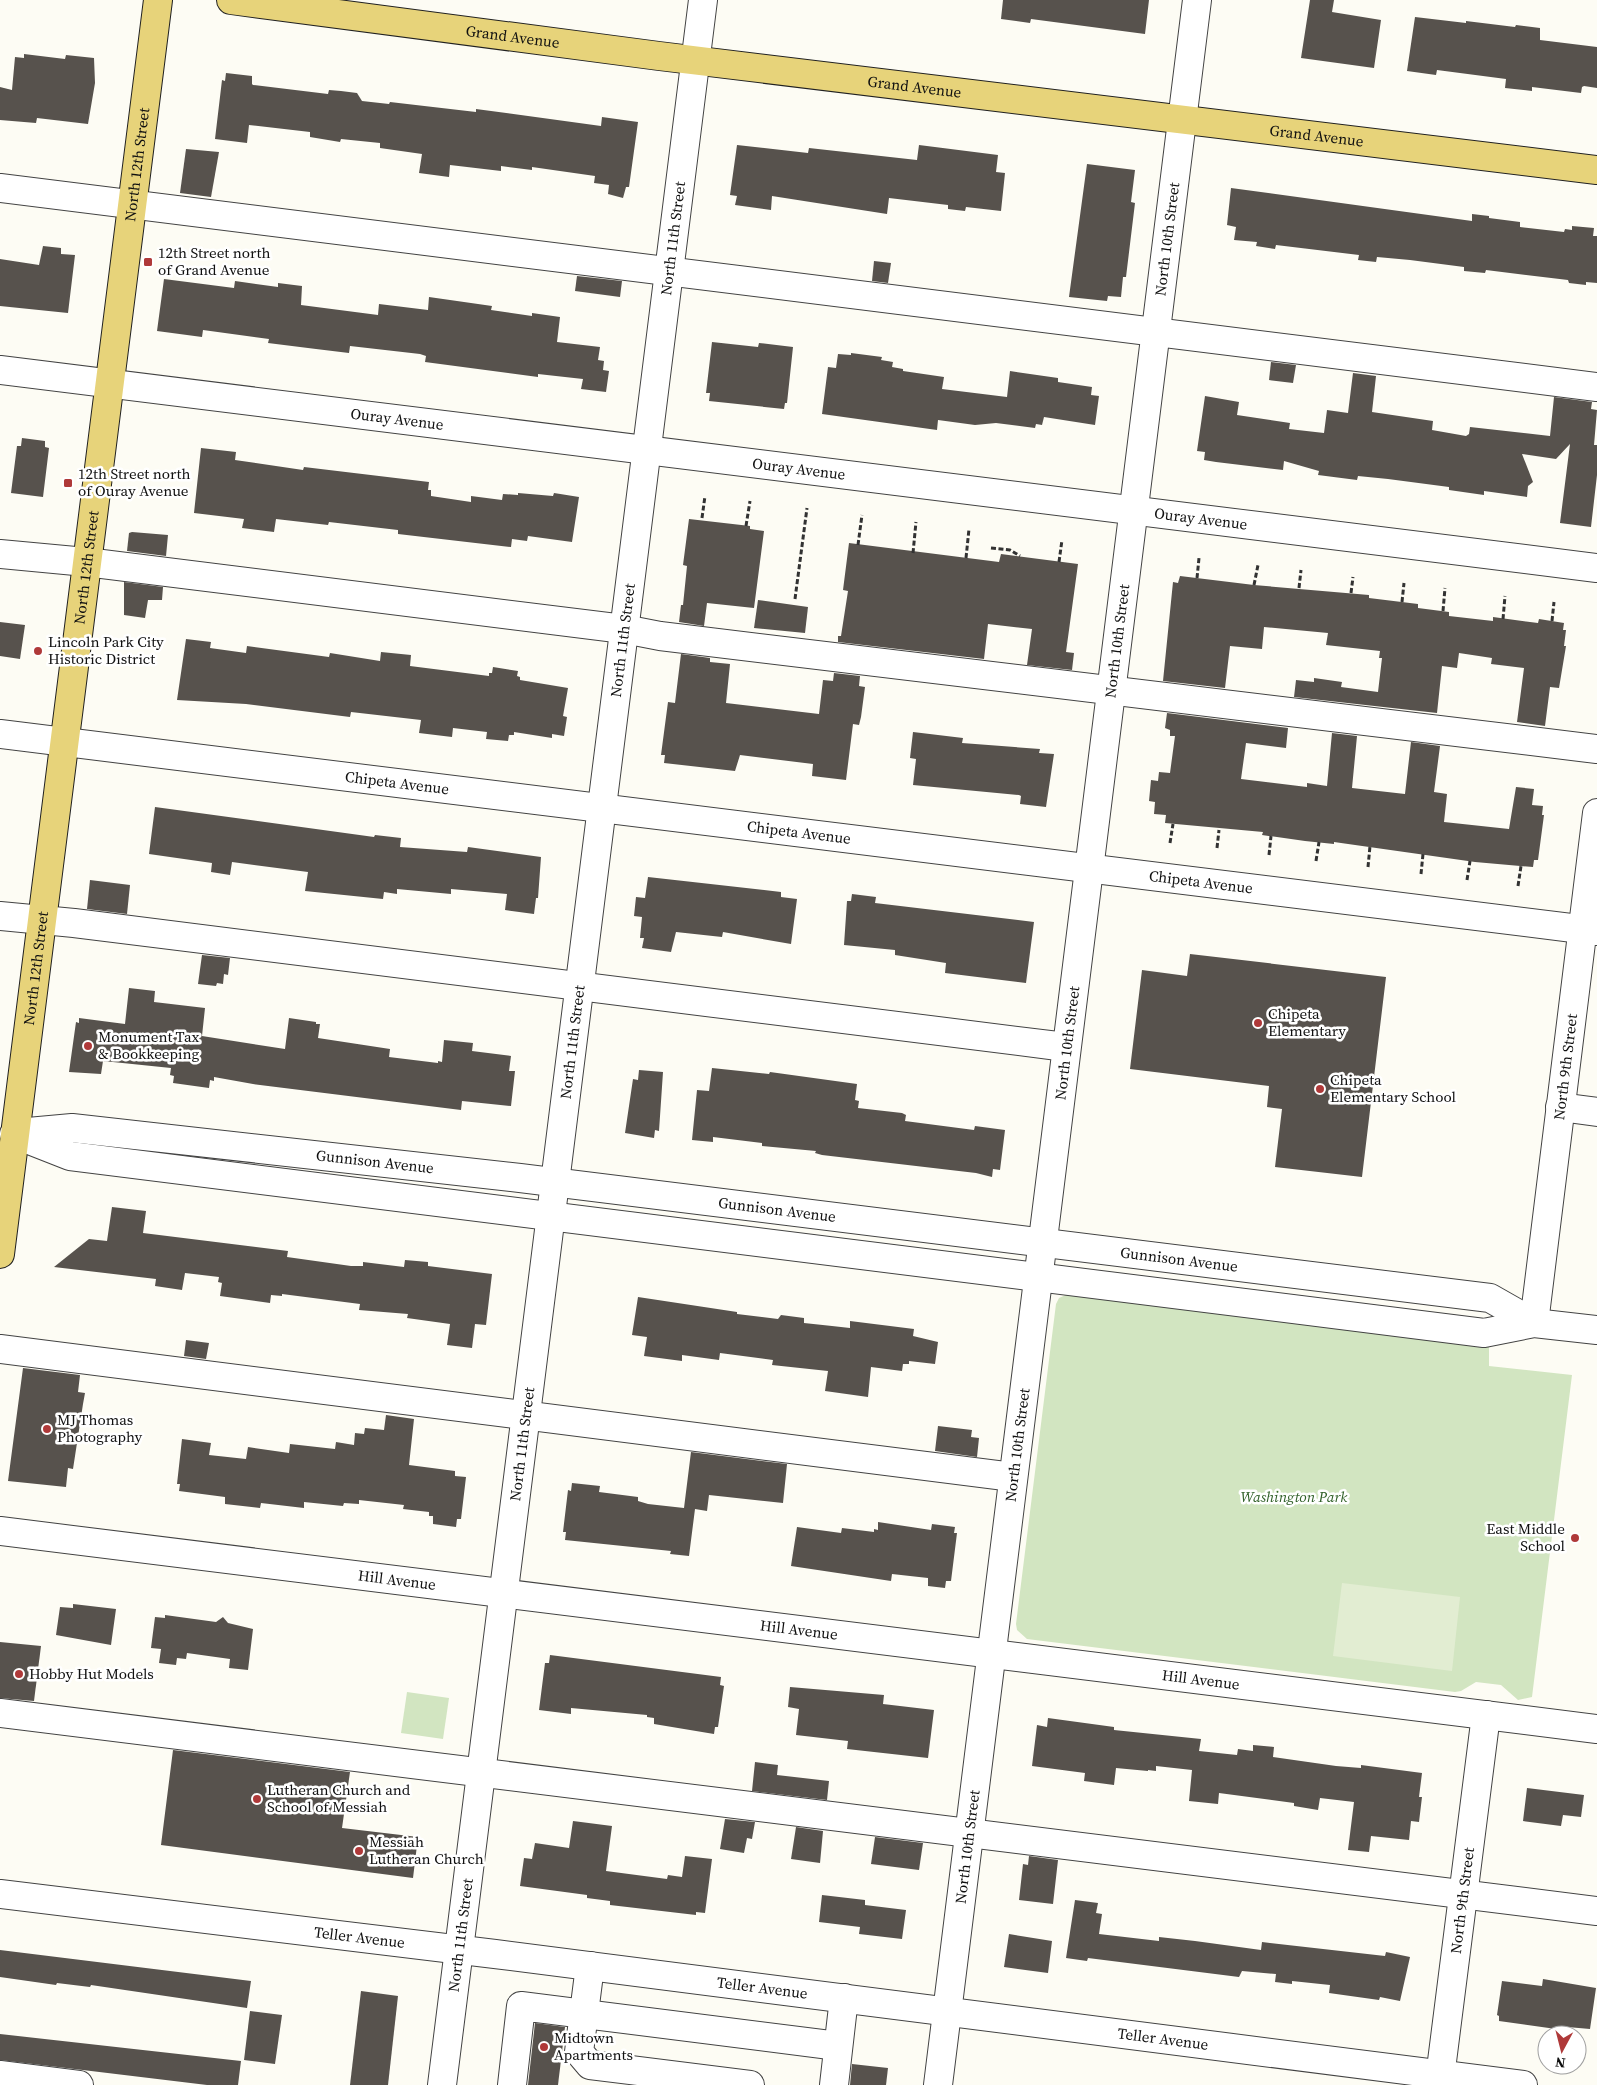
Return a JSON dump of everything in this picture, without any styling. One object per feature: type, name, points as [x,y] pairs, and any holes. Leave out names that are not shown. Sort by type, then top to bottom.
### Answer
[{"type":"main road","name":"North 12th Street","points":[[0,1254],[7,1133],[41,919],[158,0]]},
{"type":"main road","name":"Grand Avenue","points":[[231,0],[696,60],[1597,170]]},
{"type":"street","name":"North 11th Street","points":[[442,2085],[703,0]]},
{"type":"street","name":"North 10th Street","points":[[938,2085],[1197,0]]},
{"type":"street","points":[[0,188],[1597,387]]},
{"type":"street","name":"Ouray Avenue","points":[[0,370],[1597,568]]},
{"type":"street","points":[[0,554],[86,562],[624,629],[660,636],[1597,749]]},
{"type":"street","name":"Chipeta Avenue","points":[[0,734],[64,740],[1590,930]]},
{"type":"street","name":"North 9th Street","points":[[1534,1322],[1560,1107],[1590,930],[1597,813]]},
{"type":"street","points":[[0,916],[41,919],[1066,1048]]},
{"type":"street","points":[[1560,1107],[1597,1112]]},
{"type":"street","name":"Gunnison Avenue","points":[[7,1133],[72,1128],[554,1183],[1490,1298],[1534,1322]]},
{"type":"street","name":"Gunnison Avenue","points":[[7,1133],[70,1156],[1038,1278],[1484,1333],[1534,1322],[1597,1330]]},
{"type":"street","points":[[0,1349],[1013,1477]]},
{"type":"street","name":"Hill Avenue","points":[[0,1531],[1597,1729]]},
{"type":"street","points":[[0,1713],[1597,1911]]},
{"type":"street","name":"North 9th Street","points":[[1440,2080],[1486,1715]]},
{"type":"street","name":"Teller Avenue","points":[[0,1894],[947,2011],[1440,2080],[1524,2085]]},
{"type":"street","points":[[590,1966],[579,2052],[590,2065],[750,2085]]},
{"type":"street","points":[[834,2085],[844,1998]]},
{"type":"street","points":[[512,2085],[521,2006],[838,2046]]},
{"type":"street","points":[[0,2075],[79,2085]]},
{"type":"path","points":[[702,518],[705,496]]},
{"type":"path","points":[[746,526],[750,501]]},
{"type":"path","points":[[794,599],[807,508]]},
{"type":"path","points":[[858,545],[862,516]]},
{"type":"path","points":[[913,553],[916,522]]},
{"type":"path","points":[[966,558],[969,529]]},
{"type":"path","points":[[1059,562],[1062,540]]},
{"type":"path","points":[[991,548],[1010,550],[1020,556]]},
{"type":"path","points":[[1197,578],[1199,558]]},
{"type":"path","points":[[1254,585],[1258,565]]},
{"type":"path","points":[[1299,588],[1301,570]]},
{"type":"path","points":[[1351,593],[1353,576]]},
{"type":"path","points":[[1402,602],[1404,583]]},
{"type":"path","points":[[1443,611],[1445,588]]},
{"type":"path","points":[[1502,619],[1505,596]]},
{"type":"path","points":[[1552,621],[1554,602]]},
{"type":"path","points":[[1170,842],[1173,824]]},
{"type":"path","points":[[1217,848],[1219,830]]},
{"type":"path","points":[[1269,855],[1271,836]]},
{"type":"path","points":[[1316,861],[1319,842]]},
{"type":"path","points":[[1368,867],[1370,846]]},
{"type":"path","points":[[1421,874],[1423,854]]},
{"type":"path","points":[[1467,880],[1470,861]]},
{"type":"path","points":[[1518,886],[1521,866]]},
{"type":"green space","name":"Washington Park","points":[[1068,1294],[1489,1346],[1489,1366],[1572,1375],[1532,1697],[1518,1700],[1501,1685],[1476,1682],[1461,1691],[1455,1692],[1027,1639],[1017,1630],[1016,1624],[1056,1304],[1059,1298]]},
{"type":"green space","points":[[1342,1583],[1460,1597],[1452,1671],[1333,1656]]},
{"type":"green space","points":[[407,1692],[449,1698],[443,1739],[401,1733]]},
{"type":"building","points":[[1003,0],[1149,0],[1145,34],[1031,19],[1030,23],[1001,19]]},
{"type":"building","points":[[1310,0],[1334,0],[1332,12],[1381,20],[1374,68],[1301,58]]},
{"type":"building","points":[[1415,17],[1466,23],[1466,21],[1540,28],[1540,40],[1597,47],[1597,88],[1584,86],[1581,93],[1532,87],[1532,91],[1505,88],[1506,79],[1437,70],[1436,75],[1407,71]]},
{"type":"building","points":[[24,54],[65,59],[66,55],[94,58],[95,83],[88,124],[37,118],[36,123],[0,120],[0,87],[12,90],[15,57],[24,58]]},
{"type":"building","points":[[226,73],[252,76],[253,85],[328,94],[329,90],[357,93],[362,101],[389,104],[390,102],[476,112],[476,109],[601,126],[602,117],[638,122],[629,187],[626,187],[623,198],[608,194],[609,185],[594,183],[595,176],[532,167],[532,170],[501,166],[501,171],[450,165],[449,177],[419,173],[422,154],[380,148],[380,143],[341,139],[340,142],[310,137],[310,132],[249,125],[247,143],[215,139],[222,80],[225,81]]},
{"type":"building","points":[[737,145],[808,153],[809,148],[917,160],[919,145],[998,155],[996,172],[1005,173],[1001,211],[966,207],[965,211],[948,209],[948,205],[889,198],[887,214],[772,196],[771,210],[735,205],[737,196],[730,195]]},
{"type":"building","points":[[186,149],[219,152],[211,197],[180,193]]},
{"type":"building","points":[[1087,164],[1135,170],[1131,202],[1135,203],[1126,277],[1123,277],[1121,297],[1108,296],[1107,301],[1069,297]]},
{"type":"building","points":[[1231,188],[1472,221],[1472,214],[1489,216],[1489,218],[1520,222],[1520,227],[1564,232],[1565,229],[1572,230],[1572,226],[1594,228],[1593,236],[1597,236],[1597,283],[1586,282],[1586,285],[1569,283],[1568,280],[1486,270],[1485,273],[1464,271],[1464,267],[1410,260],[1377,257],[1376,262],[1358,260],[1359,255],[1276,245],[1275,249],[1256,246],[1257,242],[1234,240],[1236,227],[1227,225]]},
{"type":"building","points":[[43,246],[61,248],[61,254],[75,255],[68,313],[0,306],[0,259],[39,265]]},
{"type":"building","points":[[874,261],[891,263],[888,283],[872,281]]},
{"type":"building","points":[[577,276],[622,281],[620,297],[575,291]]},
{"type":"building","points":[[164,279],[234,288],[235,281],[278,287],[278,283],[302,286],[301,305],[378,315],[379,304],[428,310],[429,297],[492,306],[491,310],[532,316],[532,313],[560,317],[557,342],[600,347],[598,360],[604,361],[603,370],[609,371],[606,392],[581,389],[583,379],[538,374],[538,377],[425,362],[426,356],[420,354],[350,346],[349,353],[268,343],[269,339],[203,330],[202,337],[157,331]]},
{"type":"building","points":[[712,342],[758,347],[759,343],[793,347],[787,403],[785,403],[784,409],[709,401],[710,393],[706,393]]},
{"type":"building","points":[[851,353],[882,357],[881,360],[893,362],[892,367],[903,369],[903,371],[944,377],[942,389],[1007,397],[1010,371],[1058,378],[1058,382],[1092,387],[1091,395],[1099,396],[1095,425],[1044,417],[1042,425],[1036,424],[1035,428],[996,423],[975,425],[938,420],[937,430],[822,414],[828,367],[836,368],[838,354],[851,355]]},
{"type":"building","points":[[1271,362],[1296,365],[1293,383],[1269,380]]},
{"type":"building","points":[[1353,373],[1376,376],[1372,412],[1433,421],[1432,430],[1466,436],[1469,434],[1470,427],[1550,436],[1554,397],[1592,402],[1591,409],[1597,410],[1594,445],[1597,445],[1597,475],[1591,527],[1560,523],[1570,444],[1556,459],[1522,454],[1533,482],[1528,486],[1527,497],[1484,491],[1484,495],[1449,490],[1449,487],[1388,479],[1358,476],[1357,480],[1318,475],[1319,471],[1284,461],[1283,470],[1216,462],[1204,460],[1205,452],[1197,451],[1205,396],[1239,402],[1237,415],[1290,423],[1289,429],[1324,433],[1327,410],[1348,413]]},
{"type":"building","points":[[22,438],[45,441],[45,447],[49,448],[43,497],[11,493],[17,446],[21,446]]},
{"type":"building","points":[[201,448],[236,452],[235,460],[303,470],[304,467],[429,482],[428,490],[431,490],[431,496],[471,502],[471,496],[502,500],[503,494],[518,495],[518,493],[553,496],[554,493],[579,497],[572,542],[528,536],[527,541],[512,539],[511,547],[398,534],[398,530],[329,522],[328,525],[276,519],[274,532],[242,528],[244,519],[194,513]]},
{"type":"building","points":[[689,519],[750,526],[750,529],[764,531],[754,608],[707,603],[704,626],[679,622],[681,605],[683,605],[687,566],[683,565]]},
{"type":"building","points":[[129,533],[168,535],[166,556],[127,551]]},
{"type":"building","points":[[849,543],[999,562],[1001,554],[1078,564],[1066,652],[1074,653],[1072,670],[1027,665],[1032,629],[988,624],[984,659],[838,642],[838,636],[841,636],[848,591],[843,590]]},
{"type":"building","points":[[1180,576],[1254,585],[1369,595],[1369,598],[1418,604],[1418,608],[1449,612],[1449,616],[1493,621],[1493,617],[1538,623],[1539,619],[1564,623],[1563,630],[1566,630],[1564,646],[1566,646],[1559,688],[1550,687],[1545,726],[1517,722],[1524,668],[1491,664],[1492,658],[1459,653],[1457,668],[1442,666],[1437,713],[1294,697],[1296,680],[1314,682],[1314,678],[1342,682],[1341,687],[1378,692],[1382,658],[1379,658],[1380,651],[1326,645],[1328,633],[1264,627],[1262,649],[1230,646],[1225,688],[1163,681],[1173,582],[1178,583]]},
{"type":"building","points":[[124,582],[163,587],[162,600],[148,600],[145,618],[124,615]]},
{"type":"building","points":[[758,600],[808,607],[805,633],[754,628]]},
{"type":"building","points":[[0,622],[25,625],[20,659],[0,656]]},
{"type":"building","points":[[186,639],[211,642],[210,648],[246,653],[247,646],[329,657],[330,653],[380,661],[381,652],[411,655],[410,666],[489,676],[489,673],[492,673],[493,667],[518,671],[517,676],[520,677],[520,680],[568,688],[563,716],[567,717],[564,736],[552,734],[552,738],[514,732],[514,735],[509,735],[508,741],[486,739],[487,732],[453,728],[452,737],[419,733],[421,720],[351,712],[350,717],[246,704],[177,700]]},
{"type":"building","points":[[681,654],[710,658],[710,662],[730,664],[726,703],[819,714],[823,680],[833,681],[834,673],[860,676],[859,686],[865,687],[861,717],[859,725],[853,724],[846,780],[812,776],[813,764],[740,755],[735,771],[664,763],[665,755],[661,755],[668,702],[675,703]]},
{"type":"building","points":[[1167,713],[1288,728],[1286,748],[1246,743],[1241,779],[1307,787],[1307,783],[1327,786],[1332,733],[1357,736],[1352,788],[1405,794],[1411,742],[1440,746],[1434,792],[1447,794],[1444,822],[1509,829],[1516,787],[1534,789],[1532,805],[1543,806],[1542,815],[1544,815],[1538,860],[1534,860],[1533,867],[1475,862],[1334,842],[1334,844],[1262,835],[1263,832],[1165,823],[1166,815],[1154,814],[1155,802],[1149,801],[1151,780],[1158,781],[1159,772],[1170,773],[1175,736],[1170,736],[1170,730],[1165,728]]},
{"type":"building","points":[[913,732],[963,738],[962,743],[1040,749],[1039,753],[1054,754],[1046,807],[1020,804],[1021,796],[1019,795],[913,785],[916,759],[910,758]]},
{"type":"building","points":[[155,807],[374,837],[375,835],[401,838],[400,847],[467,852],[468,847],[541,857],[538,898],[536,898],[534,914],[505,910],[507,894],[451,889],[451,894],[397,889],[397,894],[384,892],[383,899],[305,891],[308,872],[232,862],[230,875],[211,872],[212,863],[149,854]]},
{"type":"building","points":[[648,877],[781,892],[781,897],[797,899],[791,944],[723,932],[722,937],[676,932],[671,952],[642,948],[644,938],[640,938],[642,917],[634,916],[636,897],[645,898]]},
{"type":"building","points":[[90,880],[130,885],[127,914],[87,909]]},
{"type":"building","points":[[852,894],[876,897],[875,903],[1034,922],[1026,983],[945,973],[946,963],[895,955],[895,950],[844,945],[847,901],[851,901]]},
{"type":"building","name":"Chipeta Elementary","points":[[1190,954],[1386,977],[1362,1177],[1275,1167],[1282,1109],[1267,1107],[1269,1086],[1130,1069],[1142,970],[1187,976]]},
{"type":"building","points":[[202,955],[230,958],[228,975],[224,974],[223,984],[217,983],[216,986],[198,984]]},
{"type":"building","points":[[129,988],[155,991],[154,1002],[205,1008],[202,1036],[285,1049],[289,1018],[320,1024],[318,1038],[390,1049],[389,1057],[438,1063],[438,1061],[442,1062],[444,1040],[473,1043],[472,1051],[511,1056],[509,1071],[515,1071],[511,1106],[462,1101],[461,1110],[253,1084],[214,1077],[214,1081],[210,1080],[209,1088],[173,1083],[174,1076],[170,1075],[171,1068],[103,1061],[101,1074],[69,1072],[76,1022],[79,1023],[79,1018],[125,1024]]},
{"type":"building","points":[[712,1068],[769,1074],[770,1072],[857,1084],[855,1100],[859,1101],[858,1108],[902,1113],[906,1115],[905,1121],[974,1130],[975,1126],[1005,1130],[1000,1170],[993,1169],[992,1177],[976,1173],[822,1155],[815,1153],[816,1151],[762,1146],[762,1143],[713,1137],[713,1142],[692,1140],[697,1090],[709,1091]]},
{"type":"building","points":[[639,1070],[663,1072],[659,1131],[655,1130],[654,1138],[625,1133],[633,1079],[638,1080]]},
{"type":"building","points":[[112,1207],[146,1211],[143,1233],[288,1251],[287,1257],[351,1266],[363,1266],[363,1262],[404,1267],[405,1260],[428,1262],[428,1266],[492,1274],[486,1325],[475,1324],[472,1348],[447,1345],[450,1324],[407,1318],[408,1314],[359,1310],[360,1304],[282,1294],[282,1296],[271,1295],[270,1303],[220,1296],[222,1283],[218,1282],[219,1277],[185,1273],[182,1290],[155,1286],[156,1279],[54,1267],[89,1239],[107,1241]]},
{"type":"building","points":[[638,1297],[737,1312],[737,1314],[778,1319],[781,1315],[804,1318],[804,1323],[850,1328],[850,1321],[914,1329],[913,1336],[938,1342],[935,1364],[909,1361],[909,1364],[903,1364],[902,1371],[871,1367],[868,1397],[825,1391],[828,1371],[772,1365],[773,1360],[720,1353],[719,1360],[682,1355],[682,1361],[644,1356],[647,1337],[632,1335]]},
{"type":"building","points":[[186,1340],[209,1343],[206,1359],[184,1356]]},
{"type":"building","name":"MJ Thomas Photography","points":[[23,1368],[80,1375],[78,1392],[85,1393],[73,1469],[68,1468],[66,1487],[8,1481]]},
{"type":"building","points":[[386,1415],[414,1419],[409,1465],[455,1471],[455,1476],[466,1477],[461,1519],[457,1519],[456,1527],[433,1524],[433,1516],[429,1516],[429,1512],[403,1509],[404,1505],[359,1500],[359,1504],[344,1503],[343,1506],[304,1502],[304,1508],[261,1503],[260,1508],[225,1504],[225,1497],[179,1491],[180,1484],[177,1484],[182,1439],[211,1443],[209,1455],[246,1459],[248,1447],[289,1453],[290,1444],[335,1449],[336,1442],[354,1445],[355,1433],[364,1434],[365,1428],[384,1430]]},
{"type":"building","points":[[938,1426],[972,1430],[971,1437],[979,1438],[977,1457],[935,1451]]},
{"type":"building","points":[[691,1452],[787,1464],[783,1503],[709,1495],[707,1511],[695,1509],[689,1556],[670,1554],[671,1551],[565,1540],[566,1532],[563,1532],[568,1490],[571,1491],[572,1483],[600,1486],[599,1492],[638,1497],[638,1501],[648,1504],[684,1508]]},
{"type":"building","points":[[878,1522],[931,1530],[932,1524],[955,1527],[954,1533],[957,1533],[951,1581],[946,1581],[945,1588],[928,1586],[928,1578],[892,1574],[891,1581],[791,1566],[797,1527],[841,1533],[842,1528],[874,1532],[874,1529],[878,1530]]},
{"type":"building","points":[[73,1604],[116,1609],[111,1645],[56,1635],[60,1607],[73,1608]]},
{"type":"building","points":[[165,1615],[216,1622],[223,1617],[228,1623],[253,1629],[248,1670],[229,1668],[230,1659],[187,1653],[186,1659],[177,1658],[176,1665],[159,1663],[161,1649],[151,1648],[155,1617],[165,1618]]},
{"type":"building","name":"Hobby Hut Models","points":[[0,1642],[41,1646],[34,1701],[0,1698]]},
{"type":"building","points":[[550,1655],[721,1677],[720,1685],[724,1686],[718,1727],[715,1727],[714,1734],[654,1724],[654,1718],[647,1717],[647,1715],[571,1708],[571,1714],[539,1710],[545,1663],[549,1663]]},
{"type":"building","points":[[790,1687],[884,1695],[883,1704],[934,1710],[928,1758],[847,1749],[848,1741],[796,1735],[799,1709],[788,1707]]},
{"type":"building","points":[[1048,1718],[1114,1727],[1114,1730],[1201,1739],[1199,1751],[1237,1755],[1238,1749],[1253,1751],[1253,1745],[1274,1747],[1273,1757],[1336,1766],[1361,1768],[1361,1765],[1422,1773],[1419,1797],[1422,1797],[1419,1822],[1411,1821],[1409,1840],[1371,1836],[1369,1852],[1348,1850],[1354,1802],[1320,1798],[1318,1810],[1294,1806],[1294,1803],[1219,1793],[1218,1804],[1189,1801],[1192,1770],[1156,1766],[1156,1771],[1116,1768],[1114,1785],[1084,1781],[1085,1773],[1032,1766],[1037,1725],[1047,1727]]},
{"type":"building","name":"Lutheran Church and School of Messiah","points":[[173,1750],[350,1772],[342,1828],[418,1837],[413,1878],[161,1845]]},
{"type":"building","points":[[755,1762],[778,1765],[777,1775],[829,1781],[827,1800],[752,1791]]},
{"type":"building","points":[[1527,1788],[1584,1795],[1581,1817],[1563,1815],[1561,1826],[1523,1821]]},
{"type":"building","points":[[725,1819],[755,1822],[752,1839],[747,1838],[744,1853],[720,1849]]},
{"type":"building","points":[[573,1821],[612,1826],[606,1871],[667,1879],[668,1875],[682,1877],[685,1856],[712,1859],[705,1913],[696,1912],[696,1915],[610,1905],[610,1901],[587,1898],[587,1895],[520,1886],[524,1858],[532,1859],[535,1843],[569,1848]]},
{"type":"building","points":[[796,1827],[823,1831],[820,1863],[791,1859]]},
{"type":"building","points":[[875,1837],[923,1843],[919,1870],[871,1864]]},
{"type":"building","points":[[1029,1856],[1058,1860],[1053,1904],[1019,1900],[1023,1864],[1028,1865]]},
{"type":"building","points":[[822,1895],[865,1900],[865,1905],[906,1910],[902,1939],[859,1934],[860,1927],[819,1922]]},
{"type":"building","points":[[1075,1900],[1098,1903],[1096,1913],[1102,1914],[1099,1934],[1159,1941],[1159,1937],[1261,1950],[1262,1942],[1385,1956],[1386,1952],[1410,1957],[1400,2001],[1380,1997],[1379,2000],[1329,1993],[1330,1985],[1292,1981],[1292,1984],[1275,1982],[1276,1974],[1242,1971],[1239,1977],[1088,1958],[1087,1961],[1066,1958]]},
{"type":"building","points":[[1009,1934],[1052,1941],[1048,1973],[1004,1967]]},
{"type":"building","points":[[0,1950],[251,1981],[247,2008],[91,1985],[90,1987],[57,1983],[56,1985],[0,1977]]},
{"type":"building","points":[[1543,1979],[1596,1988],[1590,2029],[1587,2029],[1587,2025],[1537,2026],[1499,2021],[1499,2016],[1497,2015],[1502,1981],[1542,1986]]},
{"type":"building","points":[[361,1991],[398,1996],[388,2085],[350,2085]]},
{"type":"building","points":[[250,2011],[282,2015],[275,2064],[244,2060]]},
{"type":"building","points":[[535,2023],[565,2027],[558,2085],[528,2085]]},
{"type":"building","points":[[0,2034],[241,2061],[238,2085],[207,2085],[0,2060]]},
{"type":"building","points":[[852,2064],[888,2068],[886,2085],[850,2085]]},
{"type":"place","name":"12th Street north of Grand Avenue","points":[[148,262]]},
{"type":"place","name":"12th Street north of Ouray Avenue","points":[[68,483]]},
{"type":"place","name":"Lincoln Park City Historic District","points":[[38,651]]},
{"type":"place","name":"Chipeta Elementary","points":[[1258,1023]]},
{"type":"place","name":"Monument Tax & Bookkeeping","points":[[88,1046]]},
{"type":"place","name":"Chipeta Elementary School","points":[[1320,1089]]},
{"type":"place","name":"MJ Thomas Photography","points":[[47,1429]]},
{"type":"place","name":"East Middle School","points":[[1575,1538]]},
{"type":"place","name":"Hobby Hut Models","points":[[19,1674]]},
{"type":"place","name":"Lutheran Church and School of Messiah","points":[[257,1799]]},
{"type":"place","name":"Messiah Lutheran Church","points":[[359,1851]]},
{"type":"place","name":"Midtown Apartments","points":[[544,2047]]}]
